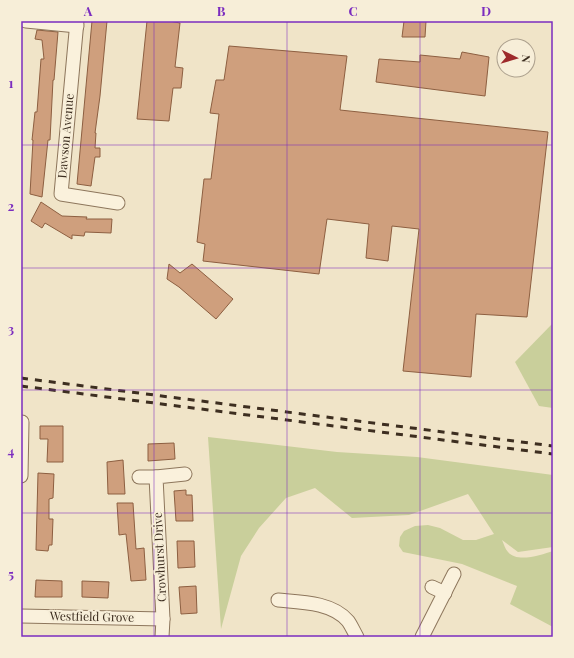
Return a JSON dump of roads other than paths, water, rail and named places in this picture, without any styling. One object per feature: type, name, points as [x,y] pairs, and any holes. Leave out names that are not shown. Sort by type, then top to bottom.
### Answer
[{"type":"street","points":[[26,21],[77,24]]},
{"type":"street","name":"Dawson Avenue","points":[[77,24],[61,194],[118,203]]},
{"type":"street","points":[[21,476],[22,422]]},
{"type":"street","points":[[139,477],[185,474]]},
{"type":"street","name":"Crowhurst Drive","points":[[156,477],[163,619],[162,637]]},
{"type":"street","points":[[422,637],[454,574]]},
{"type":"street","points":[[432,587],[445,593]]},
{"type":"street","points":[[278,600],[295,596],[308,603],[325,606],[335,611],[348,621],[357,637]]},
{"type":"street","name":"Westfield Grove","points":[[21,616],[163,619]]},
{"type":"railway","points":[[21,378],[553,446]]},
{"type":"railway","points":[[21,386],[553,454]]}]
